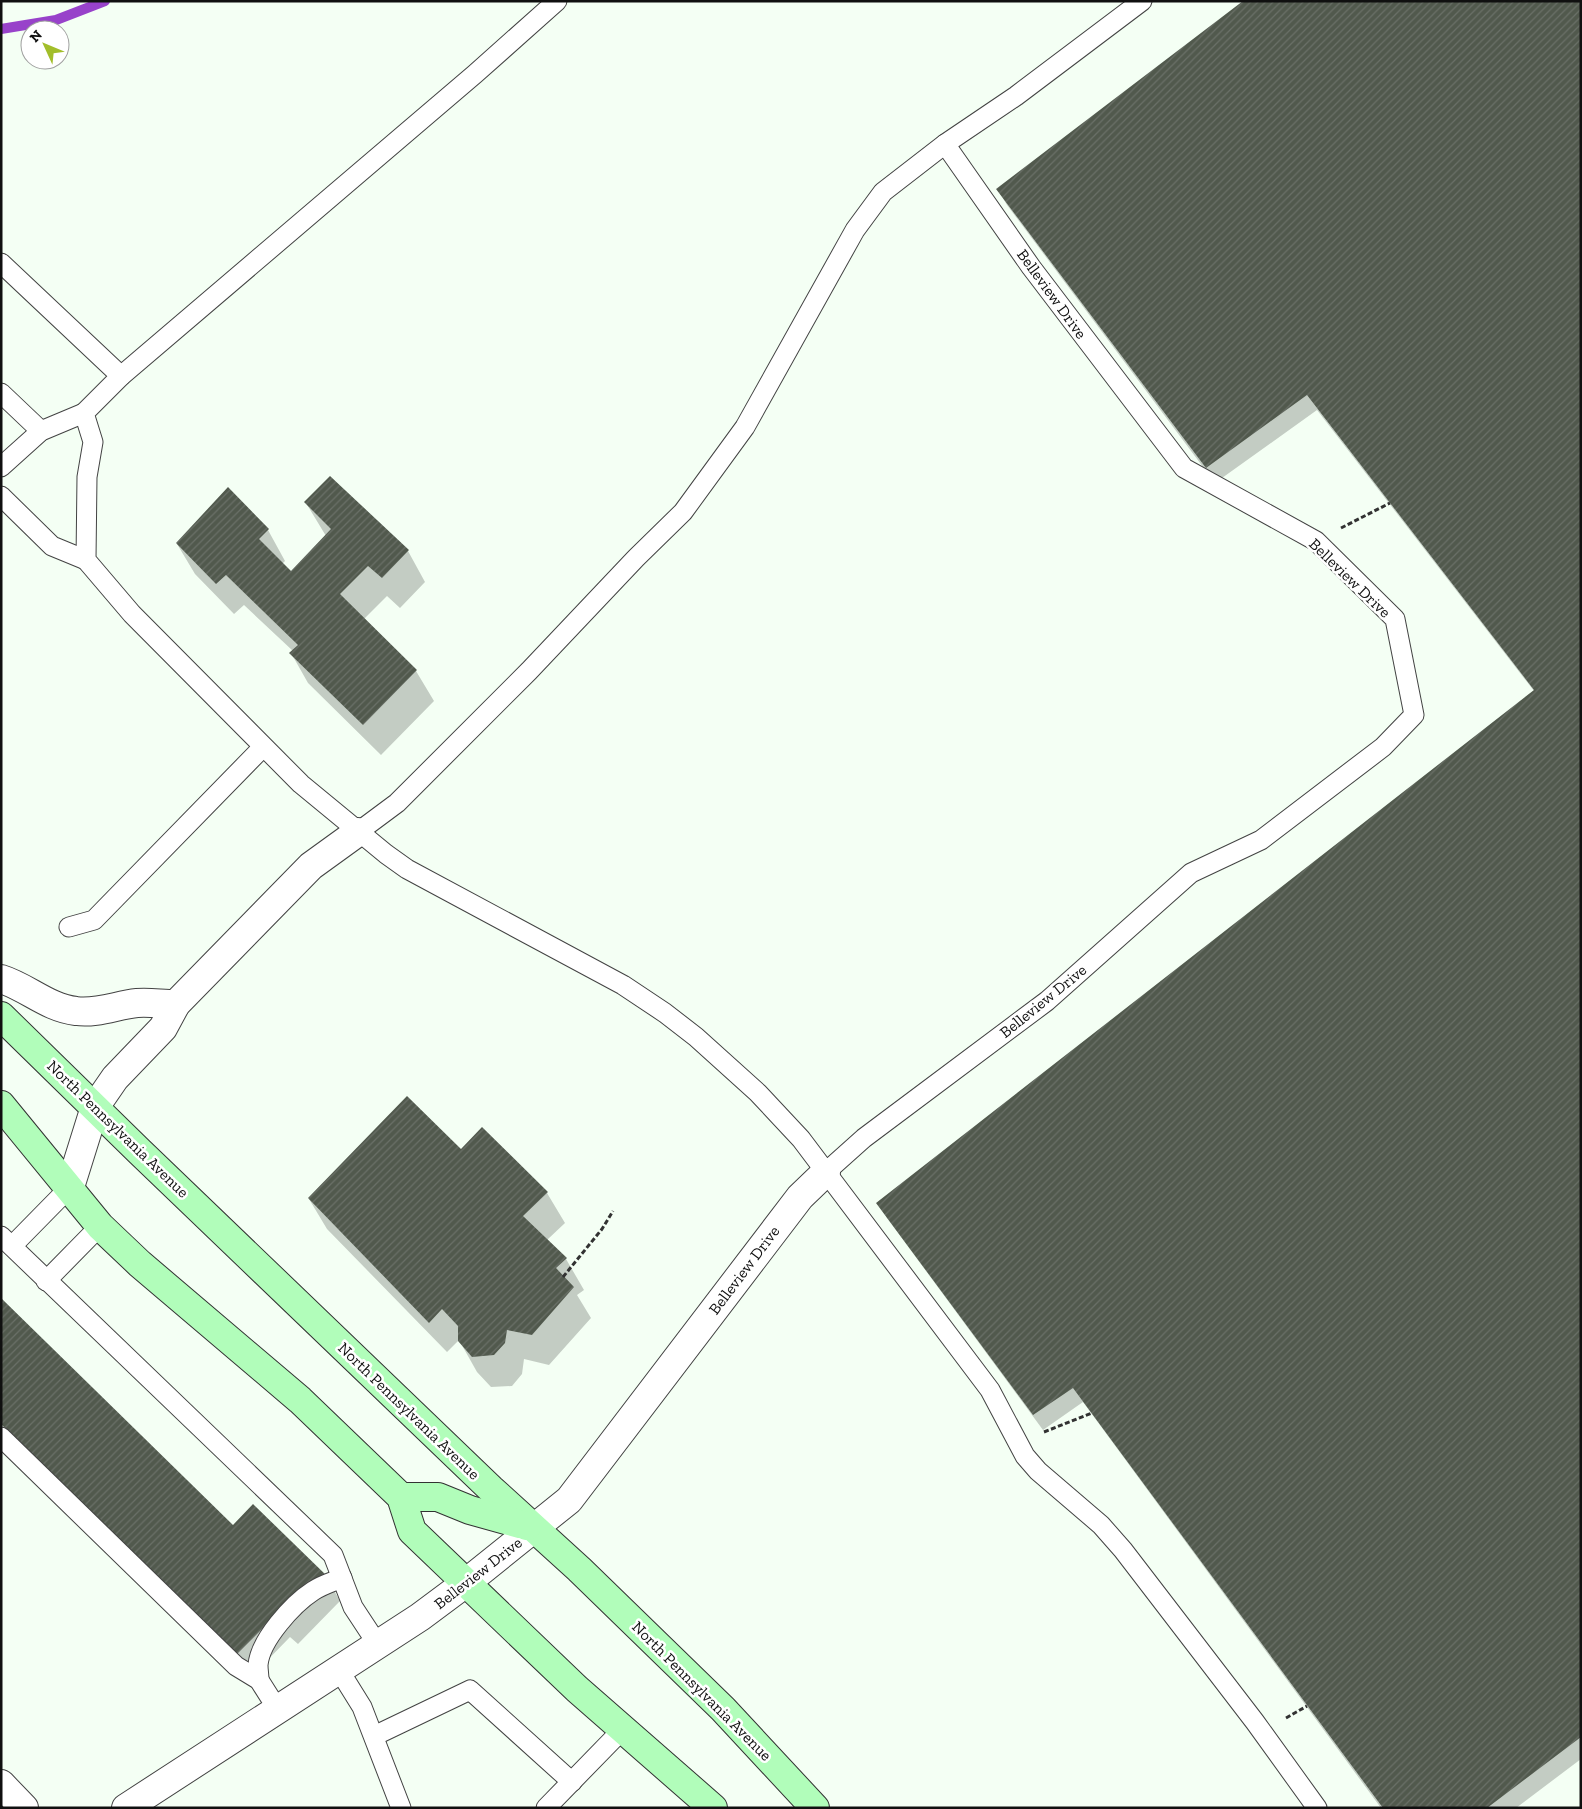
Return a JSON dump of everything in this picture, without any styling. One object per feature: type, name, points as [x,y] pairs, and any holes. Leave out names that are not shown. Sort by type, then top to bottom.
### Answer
[{"type":"main road","name":"North Pennsylvania Avenue","points":[[1,1016],[491,1489],[579,1569],[723,1709],[815,1808]]},
{"type":"main road","points":[[1,1105],[100,1226],[140,1264],[300,1400],[401,1497],[412,1531],[577,1689],[713,1808]]},
{"type":"main road","points":[[401,1497],[438,1497],[470,1510],[534,1528]]},
{"type":"street","points":[[70,1188],[95,1107],[115,1078],[163,1028],[176,1004],[311,866],[358,832]]},
{"type":"street","points":[[1,979],[11,982],[41,999],[75,1011],[109,1010],[136,1003],[176,1004]]},
{"type":"street","name":"Belleview Drive","points":[[126,1808],[431,1610],[569,1500],[800,1197],[826,1172]]},
{"type":"street","points":[[1,1784],[24,1808]]},
{"type":"lane","points":[[1,467],[41,431],[84,413],[122,376],[475,74],[557,1]]},
{"type":"lane","points":[[358,832],[397,803],[529,671],[636,558],[683,512],[745,427],[855,230],[883,192],[945,144],[1016,96],[1142,1]]},
{"type":"lane","name":"Belleview Drive","points":[[826,1172],[864,1138],[1046,1001],[1191,873],[1260,840],[1384,747],[1414,715],[1394,619],[1316,541],[1184,468],[1031,267],[945,144]]},
{"type":"lane","points":[[1,263],[122,376]]},
{"type":"lane","points":[[1,393],[41,431]]},
{"type":"lane","points":[[84,413],[92,442],[87,477],[86,560]]},
{"type":"lane","points":[[1,496],[52,546],[86,560],[132,614],[263,747],[301,784],[358,832],[407,869],[623,985],[696,1036],[767,1102],[801,1139],[990,1390],[1025,1456],[1038,1471],[1101,1525],[1123,1550],[1255,1722],[1317,1808]]},
{"type":"lane","points":[[69,927],[94,920],[263,747]]},
{"type":"lane","points":[[70,1188],[7,1241],[46,1281],[333,1555],[353,1607],[378,1645]]},
{"type":"lane","points":[[46,1281],[100,1226]]},
{"type":"lane","points":[[1,1437],[236,1666],[259,1680],[278,1710]]},
{"type":"lane","points":[[259,1680],[258,1665],[261,1651],[275,1627],[313,1591],[342,1578]]},
{"type":"lane","points":[[339,1670],[362,1708],[401,1808]]},
{"type":"lane","points":[[374,1736],[470,1690],[572,1782]]},
{"type":"lane","points":[[546,1808],[623,1729]]},
{"type":"path","points":[[1316,541],[1390,503]]},
{"type":"path","points":[[563,1276],[602,1229],[613,1211]]},
{"type":"path","points":[[1025,1456],[1045,1431],[1092,1413]]},
{"type":"building","points":[[1243,1],[1581,1],[1581,1737],[1487,1808],[1383,1808],[1073,1388],[1033,1415],[876,1203],[1534,690],[1307,395],[1206,468],[996,189]]},
{"type":"building","points":[[330,476],[409,550],[382,578],[368,566],[340,594],[417,670],[363,725],[289,653],[298,645],[226,575],[216,584],[176,543],[228,487],[269,529],[259,539],[291,571],[331,529],[304,502]]},
{"type":"building","points":[[407,1096],[461,1149],[482,1127],[548,1192],[523,1216],[567,1258],[556,1268],[574,1287],[532,1335],[507,1330],[505,1343],[494,1355],[472,1357],[458,1341],[458,1326],[442,1309],[429,1323],[308,1198]]},
{"type":"building","points":[[1,1298],[233,1525],[253,1504],[328,1577],[276,1615],[237,1654],[1,1424]]},
{"type":"waterway","points":[[1,29],[56,20],[105,1]]}]
